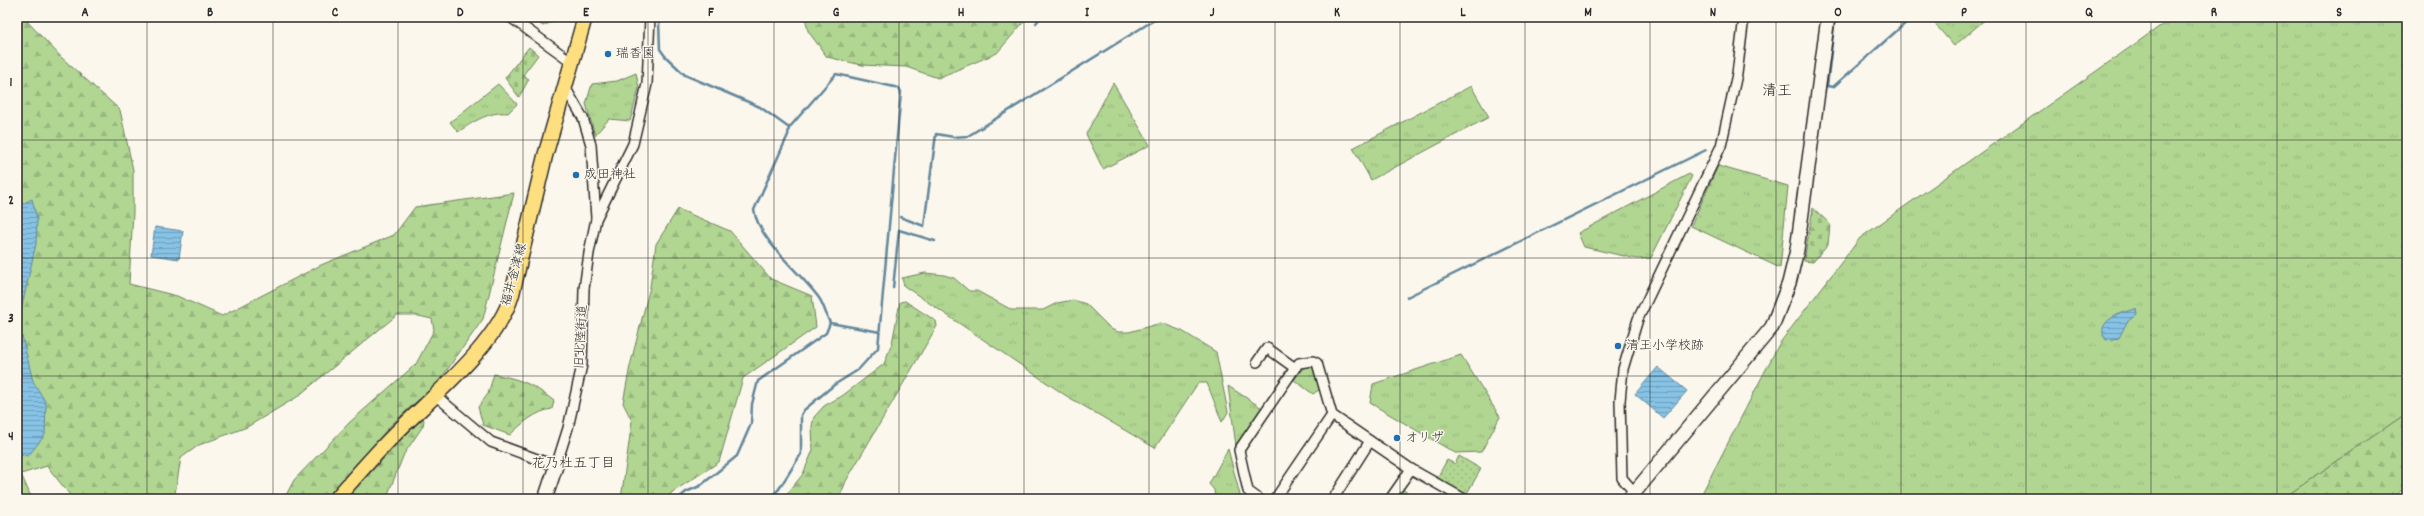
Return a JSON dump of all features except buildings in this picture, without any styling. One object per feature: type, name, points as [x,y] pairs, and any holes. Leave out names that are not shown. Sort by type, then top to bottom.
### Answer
[{"type":"main road","name":"福井金津線","points":[[336,499],[394,435],[435,395],[480,347],[498,324],[510,304],[543,163],[585,17]]},
{"type":"street","points":[[510,17],[572,62]]},
{"type":"street","name":"旧北陸街道","points":[[545,499],[568,428],[582,365],[584,289],[596,219],[633,144],[647,84],[650,17]]},
{"type":"street","points":[[1744,17],[1737,74],[1722,146],[1638,319],[1623,369],[1620,401],[1622,478],[1631,496],[1772,327],[1789,283],[1797,250],[1828,17]]},
{"type":"street","name":"旧北陸街道","points":[[565,87],[583,118],[591,145],[596,219]]},
{"type":"street","points":[[1257,362],[1267,348],[1295,368]]},
{"type":"street","points":[[1259,499],[1248,491],[1239,450],[1299,363],[1313,361],[1317,363],[1332,415],[1448,495],[1464,499]]},
{"type":"street","points":[[435,395],[491,442],[556,466]]},
{"type":"street","points":[[1276,499],[1332,415]]},
{"type":"street","points":[[1333,499],[1370,441]]},
{"type":"street","points":[[1390,499],[1411,469]]},
{"type":"green space","points":[[17,17],[23,17],[62,58],[120,110],[133,170],[133,212],[129,284],[177,296],[222,316],[321,265],[394,235],[415,207],[514,193],[483,319],[440,380],[391,425],[326,499],[284,499],[294,480],[350,422],[416,364],[434,330],[432,319],[414,315],[397,315],[297,397],[247,427],[199,445],[181,458],[174,499],[73,499],[47,466],[21,474],[32,499],[17,499]]},
{"type":"green space","points":[[529,17],[563,17],[543,26]]},
{"type":"green space","points":[[805,17],[842,17],[846,21],[852,17],[1028,17],[997,53],[938,78],[906,67],[862,65],[827,57],[808,31]]},
{"type":"green space","points":[[1929,17],[1988,17],[1954,46]]},
{"type":"green space","points":[[2173,17],[2407,17],[2407,413],[2282,499],[1699,499],[1779,344],[1860,238]]},
{"type":"green space","points":[[529,47],[538,55],[523,75],[529,79],[519,97],[505,78]]},
{"type":"green space","points":[[636,73],[639,88],[630,121],[609,119],[595,135],[586,104],[592,84],[617,81]]},
{"type":"green space","points":[[1113,83],[1150,145],[1103,169],[1086,134]]},
{"type":"green space","points":[[498,84],[517,104],[508,113],[488,115],[458,132],[450,122]]},
{"type":"green space","points":[[1471,86],[1489,117],[1371,180],[1353,148]]},
{"type":"green space","points":[[1718,166],[1788,186],[1780,268],[1691,226]]},
{"type":"green space","points":[[1689,174],[1692,176],[1651,258],[1637,259],[1584,247],[1578,233]]},
{"type":"green space","points":[[1813,208],[1830,224],[1828,245],[1813,262],[1804,261]]},
{"type":"green space","points":[[678,209],[730,231],[771,279],[812,296],[816,327],[743,378],[719,462],[671,493],[669,499],[621,499],[632,421],[623,403],[630,366],[650,287],[656,244]]},
{"type":"green space","points":[[925,273],[944,275],[954,278],[969,291],[977,291],[1012,310],[1043,310],[1057,303],[1073,300],[1086,304],[1111,329],[1118,332],[1129,332],[1161,323],[1182,331],[1216,352],[1228,412],[1222,422],[1207,383],[1198,383],[1155,448],[1065,395],[904,286],[902,278]]},
{"type":"green space","points":[[905,301],[936,321],[937,326],[846,481],[839,499],[783,499],[803,474],[813,450],[812,426],[814,417],[824,406],[842,396],[884,364],[892,343],[900,302]]},
{"type":"green space","points":[[1461,355],[1500,417],[1481,452],[1455,453],[1370,403],[1373,384]]},
{"type":"green space","points":[[1311,366],[1315,368],[1320,389],[1313,394],[1294,380],[1304,367]]},
{"type":"green space","points":[[494,374],[519,380],[539,390],[554,401],[552,409],[535,415],[524,422],[510,435],[483,425],[478,407],[488,394]]},
{"type":"green space","points":[[1228,386],[1262,408],[1236,446]]},
{"type":"green space","points":[[2407,413],[2407,486],[2391,499],[2282,499]]},
{"type":"green space","points":[[422,417],[424,420],[423,426],[404,454],[386,499],[346,499]]},
{"type":"green space","points":[[1228,449],[1241,499],[1215,499],[1214,490],[1209,484]]},
{"type":"green space","points":[[1459,456],[1481,469],[1466,495],[1437,478],[1447,460],[1455,464]]},
{"type":"green space","points":[[1401,488],[1416,499],[1393,499]]},
{"type":"water","points":[[32,199],[37,219],[36,244],[22,306],[20,328],[33,381],[46,403],[45,435],[28,456],[17,453],[17,207]]},
{"type":"water","points":[[155,227],[183,231],[179,259],[151,255]]},
{"type":"water","points":[[2136,309],[2137,314],[2127,322],[2119,338],[2106,340],[2103,333],[2103,328],[2106,323],[2117,315]]},
{"type":"water","points":[[1658,367],[1687,391],[1663,418],[1635,394]]},
{"type":"waterway","points":[[663,17],[659,22],[660,49],[665,56],[685,75],[760,107],[789,128],[788,135],[754,210],[757,222],[772,245],[819,298],[830,323],[826,333],[758,381],[752,404],[751,424],[737,456],[700,486],[686,492],[678,499]]},
{"type":"waterway","points":[[1036,23],[1041,17]]},
{"type":"waterway","points":[[900,217],[924,226],[936,134],[954,137],[968,136],[1159,17]]},
{"type":"waterway","points":[[1835,17],[1827,86],[1833,87],[1909,20]]},
{"type":"waterway","points":[[769,499],[779,489],[801,454],[801,415],[804,410],[834,385],[858,370],[878,348],[901,92],[899,88],[836,74],[789,128]]},
{"type":"waterway","points":[[1407,297],[1706,150]]},
{"type":"waterway","points":[[893,288],[899,230],[935,241]]},
{"type":"waterway","points":[[830,323],[880,332]]},
{"type":"place","name":"瑞香園","points":[[608,54]]},
{"type":"place","name":"成田神社","points":[[576,175]]},
{"type":"place","name":"清王小学校跡","points":[[1618,346]]},
{"type":"place","name":"オリザ","points":[[1397,438]]},
{"type":"district","name":"清王","points":[[1777,92]]},
{"type":"district","name":"花乃杜五丁目","points":[[573,464]]}]
